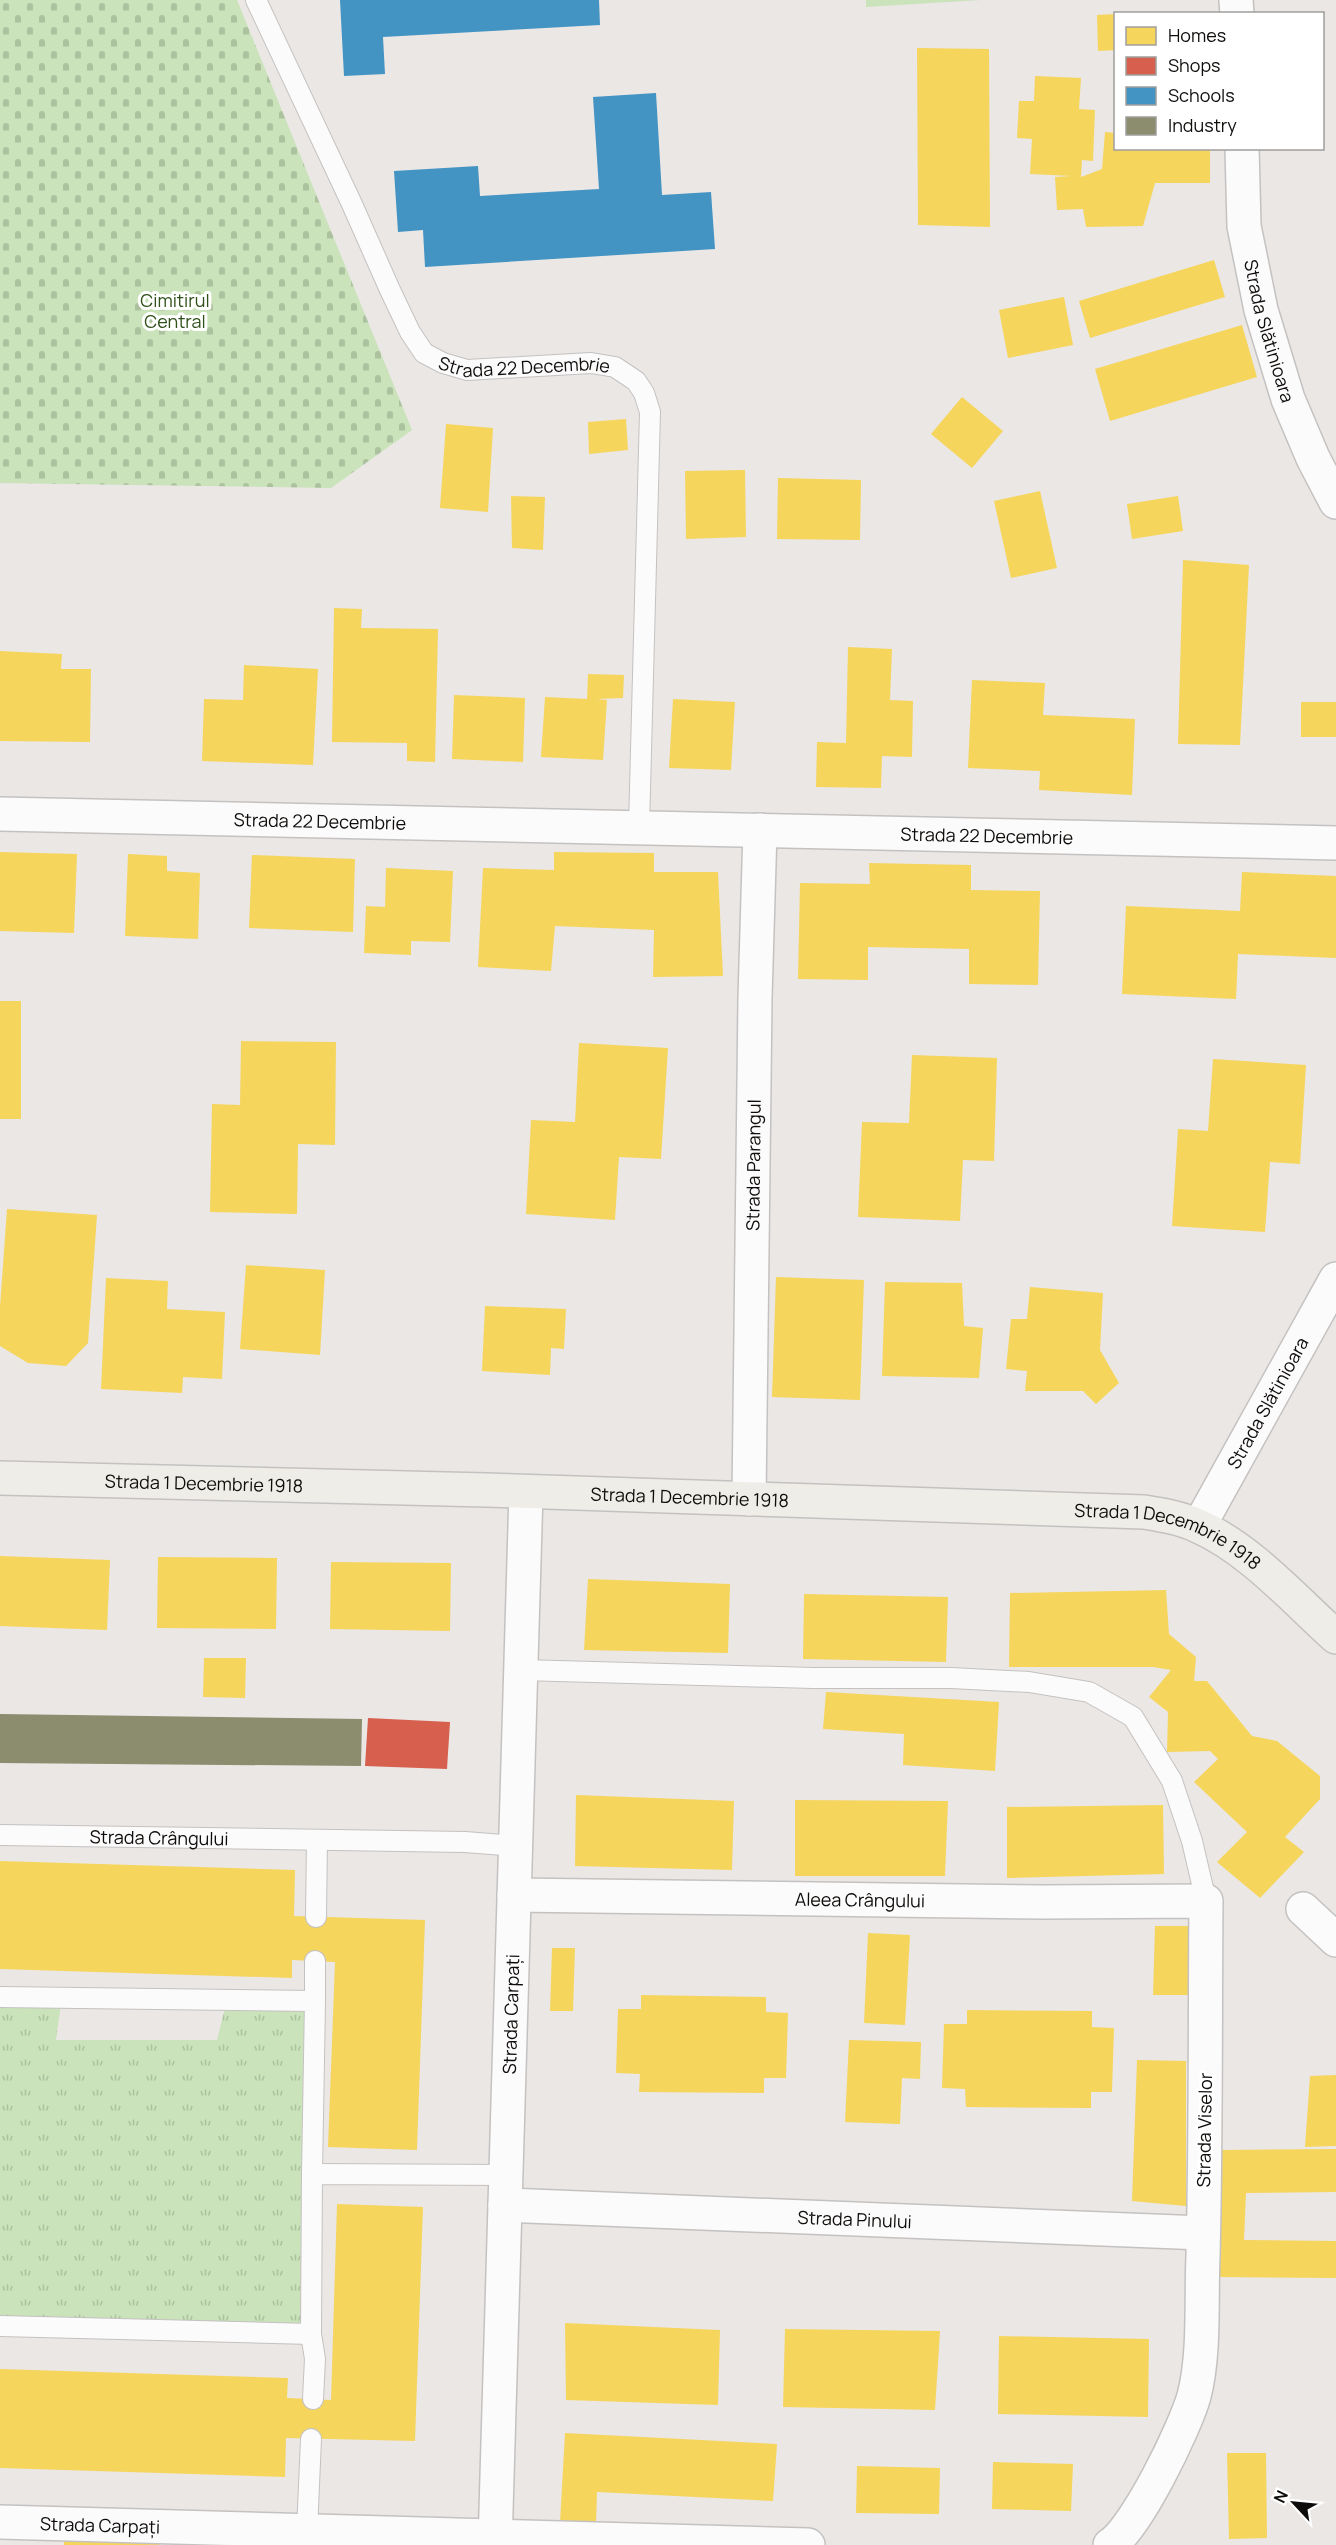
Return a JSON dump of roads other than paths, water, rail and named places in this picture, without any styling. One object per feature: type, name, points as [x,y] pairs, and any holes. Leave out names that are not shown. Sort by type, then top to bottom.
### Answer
[{"type":"main road","name":"Strada 1 Decembrie 1918","points":[[0,1478],[1144,1512],[1171,1516],[1199,1526],[1245,1556],[1336,1637]]},
{"type":"street","name":"Strada Slătinioara","points":[[1242,150],[1244,226],[1261,310],[1288,399],[1313,458],[1336,502]]},
{"type":"street","name":"Strada 22 Decembrie","points":[[0,814],[1336,843]]},
{"type":"street","name":"Strada Parangul","points":[[749,1499],[755,998],[760,830]]},
{"type":"street","name":"Strada Slătinioara","points":[[1199,1526],[1336,1278]]},
{"type":"street","name":"Strada Carpați","points":[[0,2522],[200,2536],[307,2531],[495,2540],[526,1492]]},
{"type":"street","name":"Aleea Crângului","points":[[514,1895],[1044,1902],[1206,1901]]},
{"type":"street","name":"Strada Viselor","points":[[1110,2545],[1120,2539],[1136,2516],[1179,2438],[1194,2396],[1200,2359],[1206,1901]]},
{"type":"street","points":[[1304,1909],[1336,1940]]},
{"type":"street","name":"Strada Pinului","points":[[506,2190],[1203,2233]]},
{"type":"street","points":[[495,2540],[808,2545]]},
{"type":"lane","name":"Strada 22 Decembrie","points":[[256,0],[410,332],[424,353],[443,363],[467,370],[591,363],[615,368],[636,381],[644,393],[650,412],[639,827]]},
{"type":"lane","points":[[521,1670],[813,1678],[951,1678],[1029,1682],[1089,1692],[1133,1717],[1172,1782],[1192,1841],[1206,1901]]},
{"type":"lane","name":"Strada Crângului","points":[[0,1835],[465,1842],[516,1846]]},
{"type":"lane","points":[[316,1917],[317,1841]]},
{"type":"lane","points":[[313,2399],[315,2359],[311,2334],[315,1961]]},
{"type":"lane","points":[[0,1996],[315,2001]]},
{"type":"lane","points":[[312,2174],[506,2190]]},
{"type":"lane","points":[[0,2326],[311,2334]]},
{"type":"lane","points":[[307,2531],[311,2439]]},
{"type":"park label","name":"Cimitirul Central","points":[[175,310]]}]
